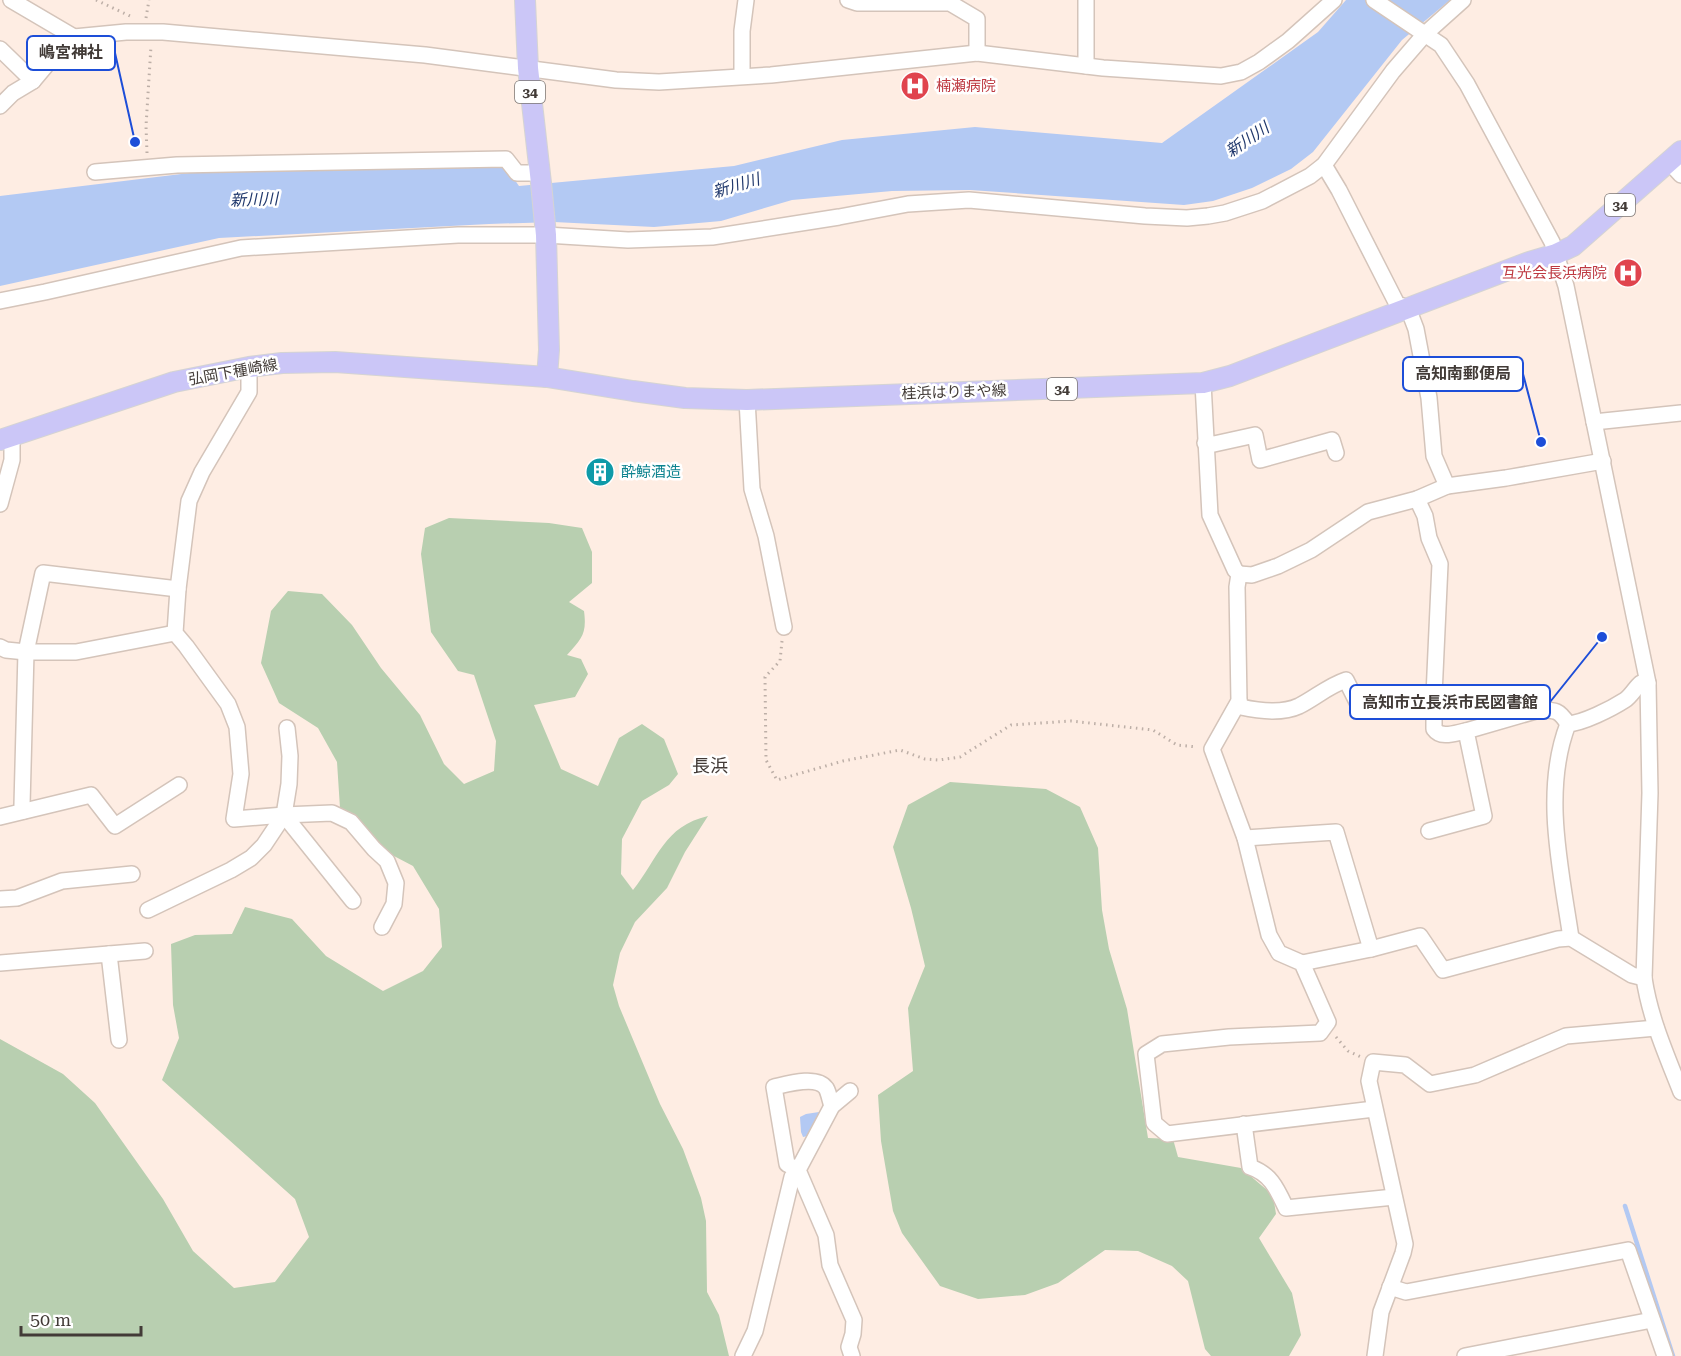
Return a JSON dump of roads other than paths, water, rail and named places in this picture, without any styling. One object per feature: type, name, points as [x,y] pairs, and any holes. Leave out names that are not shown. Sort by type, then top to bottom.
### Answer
[{"type":"main road","name":"34","points":[[525,0],[528,68],[545,231],[549,350],[547,377]]},
{"type":"main road","name":"桂浜はりまや線","points":[[547,377],[685,398],[747,400],[1203,383],[1230,376],[1529,262],[1556,254],[1573,246],[1677,163]]},
{"type":"main road","name":"弘岡下種崎線","points":[[6,438],[174,382],[282,363],[335,362],[547,377]]},
{"type":"street","points":[[10,0],[74,37],[147,32],[425,55],[616,81],[659,82],[771,75],[977,53],[1086,66],[1221,76],[1241,72],[1259,62],[1288,42],[1334,0]]},
{"type":"street","points":[[742,76],[742,32],[746,0]]},
{"type":"street","points":[[848,0],[857,3],[950,3],[976,19],[977,53]]},
{"type":"street","points":[[1086,0],[1086,66]]},
{"type":"street","points":[[1374,0],[1441,45],[1455,64],[1552,242],[1566,286],[1647,683],[1650,793],[1644,978],[1656,1028],[1681,1092]]},
{"type":"street","points":[[0,301],[241,248],[545,231],[628,240],[712,237],[839,218],[908,204],[969,200],[1187,218],[1225,213],[1262,201],[1310,176],[1324,165],[1422,32],[1463,0]]},
{"type":"street","points":[[0,106],[13,93],[33,81],[74,37]]},
{"type":"street","points":[[0,50],[33,81]]},
{"type":"street","points":[[95,172],[189,165],[506,159],[517,173],[541,178]]},
{"type":"street","points":[[1324,165],[1397,304],[1408,308],[1416,329],[1429,398],[1434,456],[1447,486]]},
{"type":"street","points":[[249,367],[249,392],[202,472],[189,501],[175,633],[228,704],[237,727],[241,774],[234,819],[332,813],[351,822],[387,861],[396,883],[394,904],[382,927]]},
{"type":"street","points":[[1203,383],[1210,515],[1235,570],[1239,574],[1252,575],[1278,566],[1311,550],[1368,512],[1417,499],[1447,486],[1603,461]]},
{"type":"street","points":[[747,400],[752,489],[766,536],[784,627]]},
{"type":"street","points":[[1594,422],[1681,413]]},
{"type":"street","points":[[1205,443],[1214,444],[1255,435],[1260,460],[1332,440],[1336,453]]},
{"type":"street","points":[[0,504],[12,460],[6,438]]},
{"type":"street","points":[[1417,499],[1425,516],[1429,538],[1440,564],[1434,729],[1443,735],[1466,731],[1539,710],[1552,710],[1560,713],[1568,724]]},
{"type":"street","points":[[24,812],[22,805],[26,652],[43,573],[178,589]]},
{"type":"street","points":[[1239,574],[1237,587],[1241,707],[1284,710],[1297,706],[1346,680],[1359,706],[1434,695]]},
{"type":"street","points":[[0,647],[6,650],[26,652],[76,652],[175,633]]},
{"type":"street","points":[[1568,724],[1579,723],[1606,710],[1626,699],[1641,683],[1647,683]]},
{"type":"street","points":[[1239,701],[1212,749],[1245,838],[1269,935],[1278,953],[1302,963],[1420,936],[1443,970],[1558,939],[1571,938],[1632,975],[1644,978]]},
{"type":"street","points":[[1568,724],[1563,735],[1554,790],[1559,856],[1571,938]]},
{"type":"street","points":[[148,910],[231,870],[251,858],[264,845],[284,815],[289,784],[290,756],[287,728]]},
{"type":"street","points":[[1430,831],[1484,816],[1466,731]]},
{"type":"street","points":[[0,817],[91,795],[115,826],[179,785]]},
{"type":"street","points":[[284,815],[353,901]]},
{"type":"street","points":[[1245,838],[1336,832],[1371,949]]},
{"type":"street","points":[[0,899],[17,898],[62,881],[132,874]]},
{"type":"street","points":[[0,963],[145,951]]},
{"type":"street","points":[[109,954],[119,1041]]},
{"type":"street","points":[[1302,963],[1328,1022],[1320,1034],[1229,1037],[1162,1044],[1146,1054],[1154,1122],[1167,1134],[1374,1109]]},
{"type":"street","points":[[1375,1356],[1381,1312],[1405,1245],[1369,1081],[1373,1062],[1405,1065],[1430,1084],[1475,1075],[1566,1036],[1656,1028]]},
{"type":"street","points":[[832,1106],[825,1087],[815,1081],[794,1082],[774,1087],[787,1164],[798,1170],[826,1235],[830,1265],[854,1320],[849,1347],[852,1356]]},
{"type":"street","points":[[742,1356],[755,1331],[792,1177],[832,1106],[850,1091]]},
{"type":"street","points":[[1244,1124],[1250,1167],[1260,1171],[1275,1185],[1286,1208],[1394,1197]]},
{"type":"street","points":[[1390,1287],[1406,1292],[1628,1250],[1665,1356]]},
{"type":"street","points":[[1465,1356],[1652,1320]]},
{"type":"water","name":"新川川","points":[[1346,0],[1450,0],[1402,40],[1313,152],[1291,169],[1252,188],[1213,201],[1184,205],[970,190],[892,191],[792,200],[721,221],[654,227],[554,222],[219,238],[0,286],[0,196],[206,171],[505,166],[519,186],[734,166],[842,140],[975,127],[1162,143],[1318,32]]},
{"type":"water","points":[[819,1112],[821,1116],[808,1136],[803,1137],[800,1117]]},
{"type":"waterway","points":[[1625,1206],[1673,1356]]},
{"type":"place","name":"楠瀬病院","points":[[915,86]]},
{"type":"place","name":"嶋宮神社","points":[[135,142]]},
{"type":"place","name":"互光会長浜病院","points":[[1628,273]]},
{"type":"place","name":"高知南郵便局","points":[[1541,442]]},
{"type":"place","name":"酔鯨酒造","points":[[600,472]]},
{"type":"place","name":"高知市立長浜市民図書館","points":[[1602,637]]},
{"type":"district","name":"長浜","points":[[710,766]]}]
